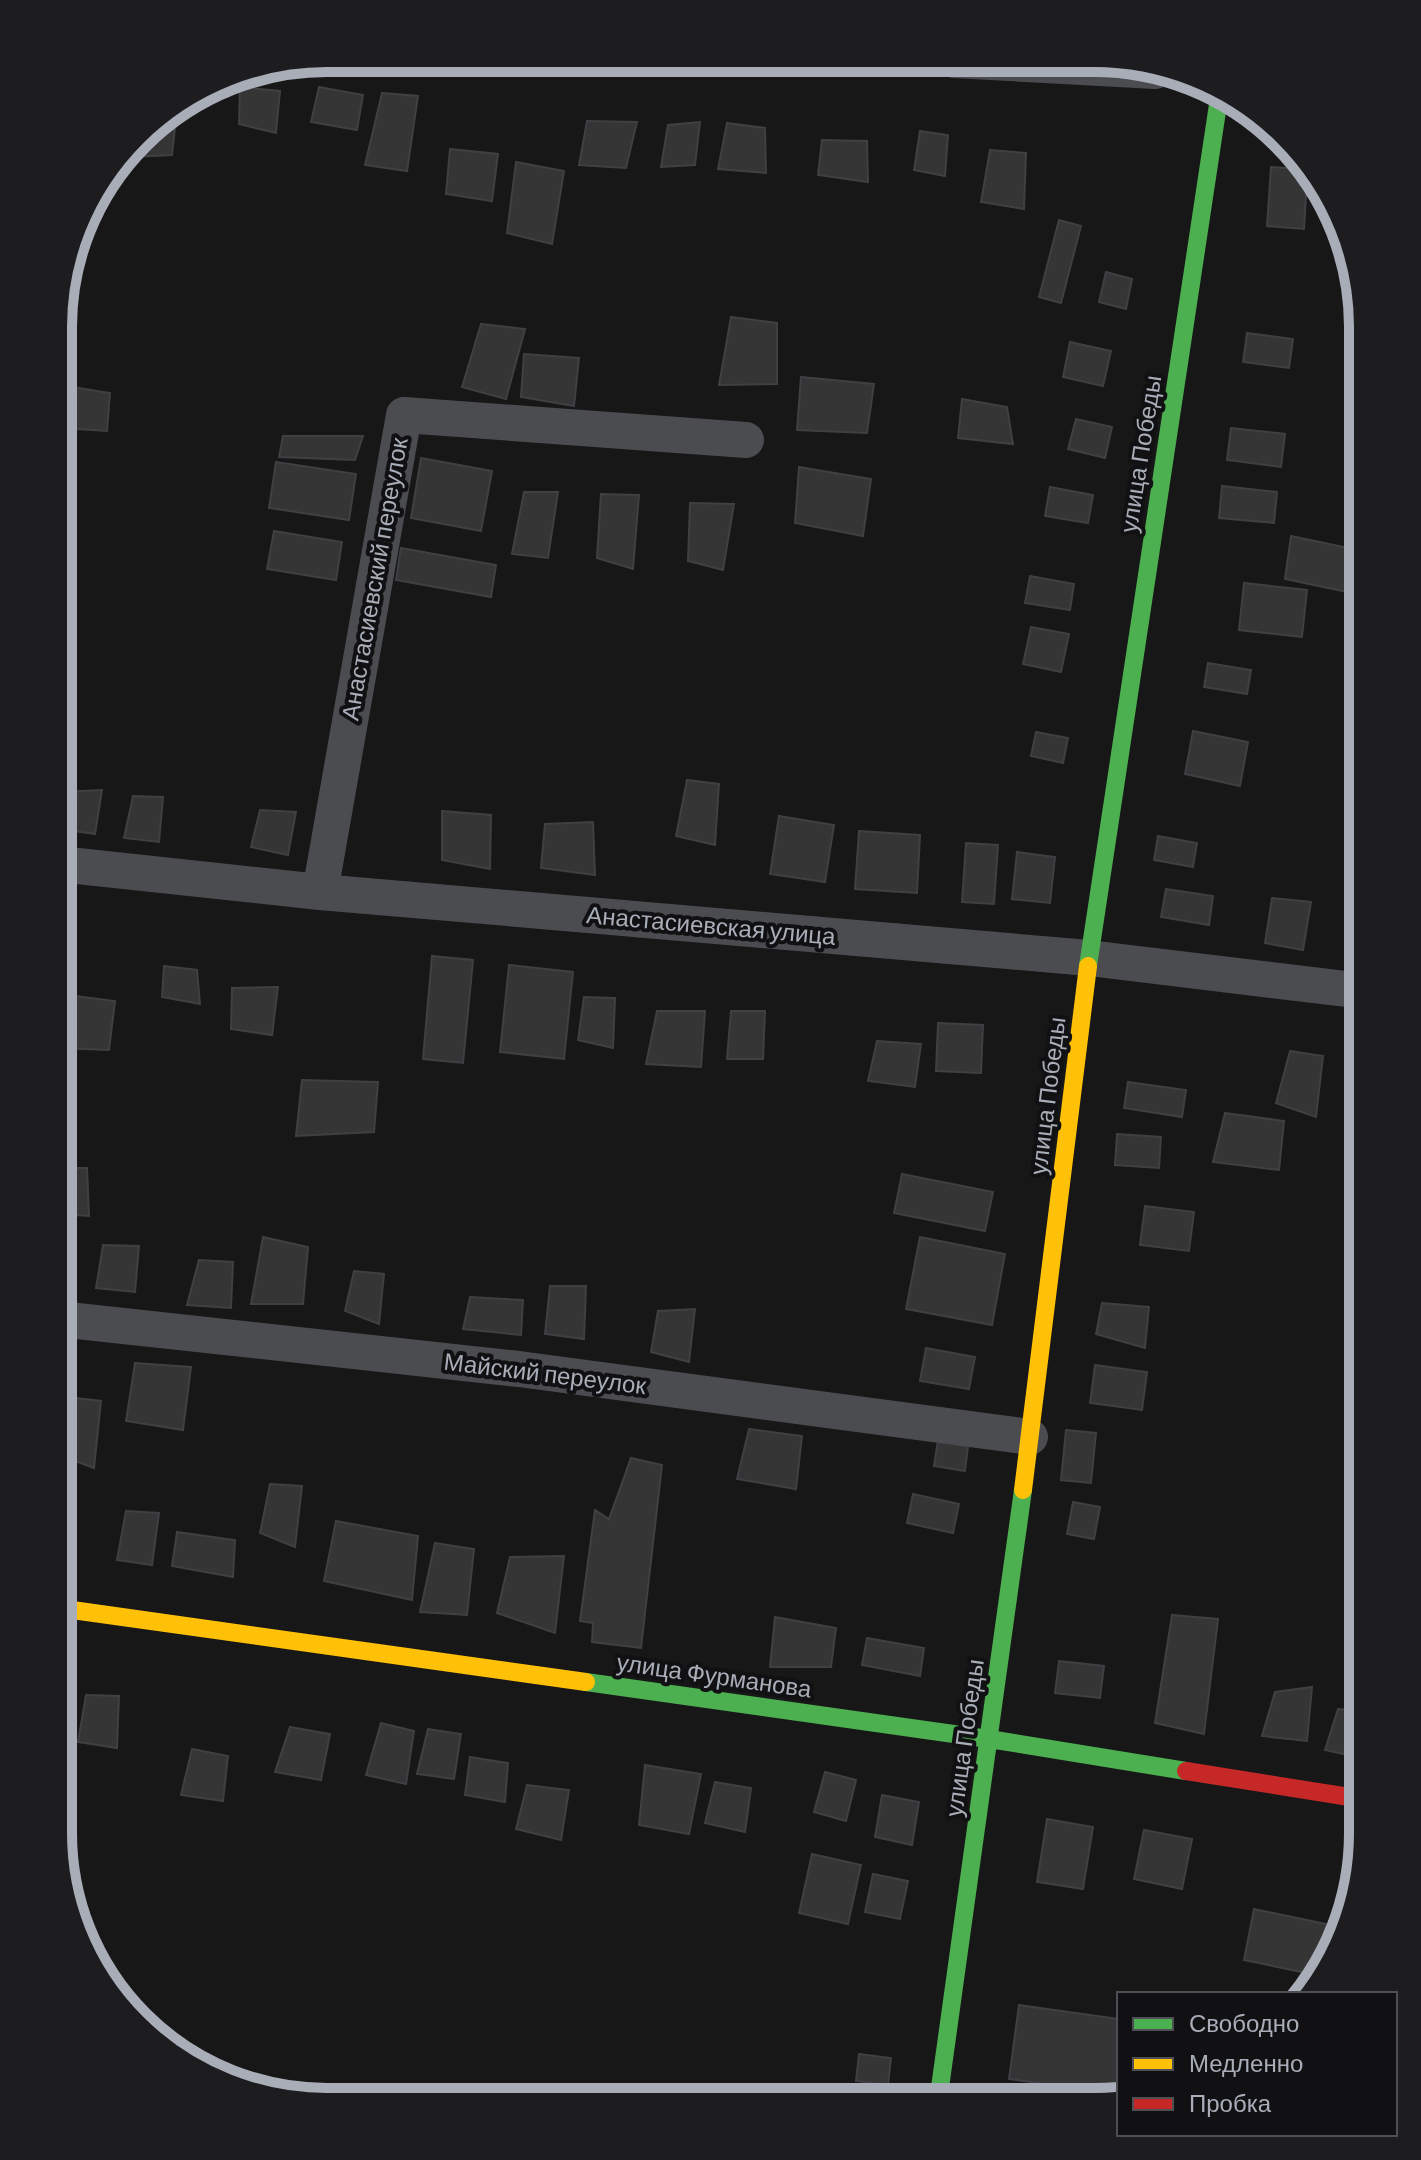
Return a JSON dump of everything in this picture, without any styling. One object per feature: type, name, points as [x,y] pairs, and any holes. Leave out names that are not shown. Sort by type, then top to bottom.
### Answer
[{"type":"street","name":"улица Победы","points":[[940,2088],[1030,1437],[1089,958],[1218,105]]},
{"type":"street","name":"Анастасиевский переулок","points":[[320,892],[404,415],[746,440]]},
{"type":"street","name":"Анастасиевская улица","points":[[72,865],[320,892],[1089,958],[1349,989]]},
{"type":"street","name":"Майский переулок","points":[[72,1320],[519,1369],[1030,1437]]},
{"type":"street","name":"улица Фурманова","points":[[72,1610],[989,1739],[1348,1797]]},
{"type":"building","points":[[319,87],[363,95],[357,130],[311,122]]},
{"type":"building","points":[[240,88],[280,91],[276,133],[239,124]]},
{"type":"building","points":[[382,93],[418,96],[407,171],[365,165]]},
{"type":"building","points":[[587,121],[637,122],[626,168],[579,165]]},
{"type":"building","points":[[700,122],[695,165],[661,167],[668,125]]},
{"type":"building","points":[[176,123],[172,155],[137,157]]},
{"type":"building","points":[[727,123],[765,128],[766,173],[718,169]]},
{"type":"building","points":[[920,131],[948,135],[945,176],[914,170]]},
{"type":"building","points":[[822,140],[867,141],[868,182],[818,175]]},
{"type":"building","points":[[450,149],[498,154],[492,201],[446,194]]},
{"type":"building","points":[[990,150],[1026,153],[1024,209],[981,202]]},
{"type":"building","points":[[516,162],[564,171],[552,244],[507,233]]},
{"type":"building","points":[[1271,167],[1293,169],[1306,187],[1304,229],[1267,226]]},
{"type":"building","points":[[1059,220],[1081,226],[1061,303],[1039,297]]},
{"type":"building","points":[[1106,272],[1132,279],[1126,309],[1099,302]]},
{"type":"building","points":[[731,317],[777,323],[777,384],[719,385]]},
{"type":"building","points":[[481,324],[525,329],[506,399],[462,387]]},
{"type":"building","points":[[1247,333],[1293,339],[1289,368],[1243,362]]},
{"type":"building","points":[[1070,342],[1111,351],[1103,386],[1063,377]]},
{"type":"building","points":[[524,354],[579,358],[574,406],[521,397]]},
{"type":"building","points":[[801,377],[874,384],[867,433],[797,430]]},
{"type":"building","points":[[72,387],[110,393],[107,431],[72,429]]},
{"type":"building","points":[[962,399],[1007,407],[1013,444],[958,438]]},
{"type":"building","points":[[1076,419],[1112,427],[1105,458],[1068,449]]},
{"type":"building","points":[[1231,428],[1285,434],[1281,467],[1227,460]]},
{"type":"building","points":[[283,436],[363,436],[355,460],[279,457]]},
{"type":"building","points":[[421,458],[492,471],[481,531],[411,518]]},
{"type":"building","points":[[276,462],[356,474],[349,520],[269,508]]},
{"type":"building","points":[[799,467],[871,479],[863,536],[795,523]]},
{"type":"building","points":[[1222,486],[1277,492],[1274,523],[1219,518]]},
{"type":"building","points":[[1050,487],[1093,495],[1088,523],[1045,516]]},
{"type":"building","points":[[524,492],[558,492],[548,558],[512,554]]},
{"type":"building","points":[[601,494],[639,495],[633,569],[597,558]]},
{"type":"building","points":[[690,503],[734,504],[723,570],[688,561]]},
{"type":"building","points":[[274,531],[342,542],[336,580],[267,569]]},
{"type":"building","points":[[1291,536],[1349,548],[1349,592],[1285,579]]},
{"type":"building","points":[[401,548],[496,565],[491,597],[396,580]]},
{"type":"building","points":[[1030,576],[1074,584],[1070,610],[1025,603]]},
{"type":"building","points":[[1244,583],[1307,590],[1302,637],[1239,630]]},
{"type":"building","points":[[1031,627],[1069,634],[1061,672],[1023,664]]},
{"type":"building","points":[[1208,663],[1251,670],[1247,694],[1204,687]]},
{"type":"building","points":[[1193,731],[1248,742],[1240,786],[1185,774]]},
{"type":"building","points":[[1036,732],[1068,738],[1063,763],[1031,756]]},
{"type":"building","points":[[687,780],[719,784],[715,845],[676,836]]},
{"type":"building","points":[[102,790],[95,834],[72,831],[72,791]]},
{"type":"building","points":[[133,796],[163,797],[159,842],[124,838]]},
{"type":"building","points":[[260,810],[296,812],[288,855],[251,847]]},
{"type":"building","points":[[442,811],[491,815],[490,869],[442,860]]},
{"type":"building","points":[[779,816],[834,825],[825,882],[770,874]]},
{"type":"building","points":[[593,822],[595,875],[541,868],[545,824]]},
{"type":"building","points":[[859,831],[920,835],[917,893],[855,889]]},
{"type":"building","points":[[1158,836],[1197,843],[1193,867],[1154,860]]},
{"type":"building","points":[[966,843],[998,845],[994,904],[962,902]]},
{"type":"building","points":[[1017,852],[1055,857],[1050,903],[1012,899]]},
{"type":"building","points":[[1166,889],[1213,896],[1209,925],[1161,917]]},
{"type":"building","points":[[1272,898],[1311,902],[1303,950],[1265,943]]},
{"type":"building","points":[[432,956],[473,960],[463,1063],[423,1059]]},
{"type":"building","points":[[509,965],[573,972],[564,1059],[500,1052]]},
{"type":"building","points":[[164,966],[197,970],[200,1004],[162,997]]},
{"type":"building","points":[[278,987],[272,1035],[231,1029],[232,988]]},
{"type":"building","points":[[72,996],[115,1001],[109,1050],[72,1049]]},
{"type":"building","points":[[584,997],[615,998],[613,1048],[578,1040]]},
{"type":"building","points":[[657,1011],[705,1011],[701,1067],[646,1064]]},
{"type":"building","points":[[731,1011],[765,1011],[763,1059],[727,1059]]},
{"type":"building","points":[[938,1023],[983,1025],[981,1073],[936,1071]]},
{"type":"building","points":[[877,1041],[921,1044],[915,1087],[868,1081]]},
{"type":"building","points":[[1290,1051],[1323,1056],[1316,1117],[1276,1103]]},
{"type":"building","points":[[302,1080],[378,1082],[374,1132],[296,1136]]},
{"type":"building","points":[[1128,1082],[1186,1090],[1182,1117],[1124,1108]]},
{"type":"building","points":[[1225,1113],[1284,1121],[1279,1170],[1213,1162]]},
{"type":"building","points":[[1117,1134],[1161,1137],[1159,1168],[1115,1165]]},
{"type":"building","points":[[72,1168],[87,1168],[89,1216],[72,1215]]},
{"type":"building","points":[[902,1174],[993,1192],[985,1231],[894,1213]]},
{"type":"building","points":[[1145,1206],[1194,1212],[1189,1251],[1140,1245]]},
{"type":"building","points":[[263,1237],[308,1247],[303,1304],[251,1304]]},
{"type":"building","points":[[920,1237],[1005,1254],[992,1325],[906,1309]]},
{"type":"building","points":[[103,1245],[139,1246],[135,1292],[96,1288]]},
{"type":"building","points":[[199,1260],[233,1262],[231,1308],[187,1305]]},
{"type":"building","points":[[354,1271],[384,1274],[379,1324],[345,1311]]},
{"type":"building","points":[[550,1286],[586,1286],[584,1339],[545,1334]]},
{"type":"building","points":[[470,1297],[523,1300],[521,1335],[463,1329]]},
{"type":"building","points":[[1102,1303],[1149,1307],[1145,1348],[1096,1334]]},
{"type":"building","points":[[695,1309],[689,1362],[651,1352],[658,1311]]},
{"type":"building","points":[[926,1348],[975,1357],[969,1389],[920,1381]]},
{"type":"building","points":[[135,1363],[191,1367],[183,1430],[126,1421]]},
{"type":"building","points":[[1095,1365],[1147,1372],[1142,1410],[1090,1403]]},
{"type":"building","points":[[72,1398],[101,1401],[94,1468],[72,1460]]},
{"type":"building","points":[[749,1429],[802,1436],[796,1489],[737,1479]]},
{"type":"building","points":[[1066,1430],[1096,1433],[1091,1483],[1061,1480]]},
{"type":"building","points":[[939,1434],[969,1438],[965,1471],[934,1466]]},
{"type":"building","points":[[631,1458],[662,1465],[641,1648],[592,1642],[593,1623],[580,1621],[595,1510],[609,1519]]},
{"type":"building","points":[[270,1484],[302,1486],[295,1547],[260,1533]]},
{"type":"building","points":[[913,1494],[959,1504],[953,1533],[907,1523]]},
{"type":"building","points":[[1073,1502],[1100,1507],[1094,1539],[1067,1534]]},
{"type":"building","points":[[126,1511],[159,1513],[152,1565],[117,1560]]},
{"type":"building","points":[[336,1521],[418,1536],[412,1600],[324,1581]]},
{"type":"building","points":[[177,1532],[235,1540],[233,1577],[172,1566]]},
{"type":"building","points":[[435,1543],[474,1549],[467,1615],[420,1612]]},
{"type":"building","points":[[564,1556],[555,1633],[497,1613],[510,1557]]},
{"type":"building","points":[[1172,1615],[1218,1619],[1204,1734],[1155,1723]]},
{"type":"building","points":[[775,1617],[836,1628],[831,1667],[770,1667]]},
{"type":"building","points":[[867,1638],[924,1648],[920,1676],[862,1665]]},
{"type":"building","points":[[1059,1661],[1104,1666],[1100,1698],[1055,1693]]},
{"type":"building","points":[[1312,1687],[1307,1741],[1262,1736],[1275,1692]]},
{"type":"building","points":[[86,1695],[119,1696],[117,1748],[78,1742]]},
{"type":"building","points":[[1338,1709],[1348,1710],[1348,1755],[1325,1750]]},
{"type":"building","points":[[381,1723],[414,1731],[406,1784],[366,1775]]},
{"type":"building","points":[[290,1727],[330,1734],[321,1780],[275,1772]]},
{"type":"building","points":[[428,1729],[461,1734],[454,1779],[417,1774]]},
{"type":"building","points":[[192,1749],[228,1756],[223,1801],[181,1795]]},
{"type":"building","points":[[470,1757],[508,1763],[505,1802],[465,1795]]},
{"type":"building","points":[[645,1765],[701,1774],[689,1834],[639,1825]]},
{"type":"building","points":[[825,1772],[856,1780],[846,1821],[814,1812]]},
{"type":"building","points":[[715,1782],[751,1788],[745,1832],[705,1823]]},
{"type":"building","points":[[527,1785],[569,1790],[561,1840],[516,1829]]},
{"type":"building","points":[[882,1795],[919,1802],[912,1845],[875,1837]]},
{"type":"building","points":[[1047,1819],[1093,1827],[1083,1889],[1037,1882]]},
{"type":"building","points":[[1144,1830],[1192,1839],[1182,1889],[1134,1879]]},
{"type":"building","points":[[812,1854],[861,1865],[848,1924],[799,1913]]},
{"type":"building","points":[[873,1874],[908,1881],[900,1919],[865,1912]]},
{"type":"building","points":[[1254,1909],[1326,1924],[1321,1949],[1307,1973],[1244,1960]]},
{"type":"building","points":[[1019,2005],[1117,2019],[1117,2087],[1075,2088],[1009,2079]]},
{"type":"building","points":[[859,2054],[891,2058],[888,2085],[856,2081]]},
{"type":"traffic: fast","points":[[1088,966],[1218,105]]},
{"type":"traffic: fast","points":[[940,2088],[1023,1490]]},
{"type":"traffic: fast","points":[[586,1682],[989,1739],[1186,1771]]},
{"type":"traffic: slow","points":[[1023,1490],[1088,966]]},
{"type":"traffic: slow","points":[[72,1610],[586,1682]]},
{"type":"traffic: jam","points":[[1186,1771],[1348,1797]]}]
